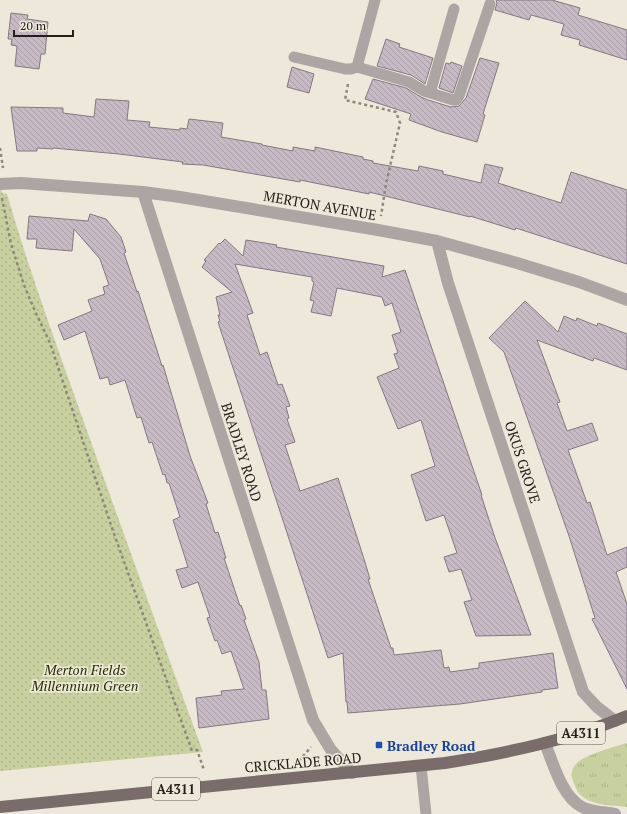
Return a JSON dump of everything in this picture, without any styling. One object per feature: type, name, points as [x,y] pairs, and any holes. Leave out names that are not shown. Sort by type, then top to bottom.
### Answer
[{"type":"main road","name":"CRICKLADE ROAD","points":[[0,807],[23,809],[209,786],[421,766],[494,755],[546,743],[596,728],[627,716]]},
{"type":"street","name":"MERTON AVENUE","points":[[0,184],[21,183],[143,192],[378,230],[436,242],[517,263],[579,282],[627,300]]},
{"type":"street","name":"BRADLEY ROAD","points":[[143,192],[313,720],[331,750],[352,772]]},
{"type":"street","name":"OKUS GROVE","points":[[436,242],[450,291],[584,692],[598,707],[615,721]]},
{"type":"street","points":[[546,743],[563,788],[573,801],[583,808],[615,814]]},
{"type":"lane","points":[[357,67],[376,0]]},
{"type":"lane","points":[[294,57],[345,69],[357,67],[409,82],[424,91],[453,100],[458,98],[490,4]]},
{"type":"lane","points":[[430,92],[454,9]]},
{"type":"lane","points":[[421,766],[426,814]]},
{"type":"path","points":[[357,67],[351,74],[344,100],[396,112],[400,123],[386,184],[378,230]]},
{"type":"path","points":[[0,197],[2,198],[11,244],[24,285],[50,343],[113,531],[191,748],[192,750],[197,750],[209,786]]},
{"type":"path","points":[[280,780],[310,749],[314,736],[313,720]]},
{"type":"green space","name":"Merton Fields Millennium Green","points":[[0,182],[2,193],[7,194],[49,323],[203,752],[0,771]]},
{"type":"green space","points":[[627,743],[627,807],[601,804],[582,797],[577,791],[572,778],[574,766],[582,759]]},
{"type":"building","points":[[496,0],[552,0],[580,8],[578,15],[627,30],[627,60],[579,45],[580,40],[561,35],[564,24],[531,15],[529,20],[495,10],[497,3]]},
{"type":"building","points":[[11,13],[28,15],[27,19],[48,22],[45,54],[41,54],[39,69],[15,66],[17,46],[11,45],[12,39],[8,39]]},
{"type":"building","points":[[386,39],[400,44],[399,47],[433,58],[425,84],[411,75],[377,66]]},
{"type":"building","points":[[480,58],[499,63],[483,114],[485,115],[477,142],[442,132],[409,120],[411,114],[365,99],[373,79],[406,88],[428,100],[451,107],[459,106],[466,98]]},
{"type":"building","points":[[451,62],[462,66],[453,93],[439,88],[446,63],[450,64]]},
{"type":"building","points":[[292,67],[314,74],[309,93],[287,87]]},
{"type":"building","points":[[96,99],[129,101],[127,120],[150,122],[149,127],[180,130],[180,128],[187,129],[189,119],[223,123],[221,137],[293,151],[293,147],[315,151],[315,147],[363,157],[363,159],[373,161],[373,163],[418,171],[419,166],[443,171],[443,174],[481,183],[485,164],[503,168],[498,183],[561,203],[571,172],[627,190],[627,264],[516,228],[515,230],[470,216],[369,192],[369,194],[300,180],[300,182],[203,165],[182,164],[183,162],[119,154],[53,148],[37,148],[37,151],[17,151],[11,107],[63,108],[63,113],[94,117]]},
{"type":"building","points":[[90,214],[106,219],[121,237],[126,252],[124,253],[162,366],[163,365],[190,456],[208,503],[206,504],[215,533],[218,532],[226,558],[224,558],[240,606],[241,605],[246,619],[244,620],[259,662],[262,690],[266,690],[269,719],[199,728],[196,698],[222,695],[221,691],[244,689],[231,651],[222,654],[217,640],[215,641],[207,618],[210,617],[198,582],[182,588],[176,570],[188,567],[173,520],[180,517],[169,483],[167,483],[165,474],[163,475],[152,442],[149,443],[141,417],[137,418],[125,380],[110,385],[108,377],[100,379],[85,331],[64,340],[58,325],[92,311],[88,300],[105,294],[103,287],[109,285],[100,259],[74,229],[72,251],[36,248],[37,239],[27,239],[29,216],[88,221]]},
{"type":"building","points":[[225,239],[243,256],[246,240],[277,245],[276,247],[384,266],[382,277],[405,270],[482,495],[494,535],[531,635],[476,636],[464,602],[472,600],[461,569],[449,572],[444,557],[457,553],[444,515],[426,521],[411,475],[435,466],[421,420],[398,429],[377,377],[399,368],[394,354],[398,353],[392,335],[401,332],[392,303],[385,306],[382,297],[337,288],[331,316],[311,312],[314,301],[310,300],[314,282],[312,281],[312,277],[235,264],[253,313],[247,315],[260,355],[267,352],[278,385],[282,384],[290,406],[286,407],[289,418],[287,419],[295,442],[285,445],[300,491],[338,478],[370,579],[368,579],[391,648],[393,648],[394,655],[441,650],[444,668],[449,667],[450,672],[479,668],[479,663],[553,653],[558,688],[542,690],[542,692],[460,704],[348,713],[343,653],[328,658],[218,322],[220,321],[218,315],[220,315],[216,297],[232,292],[202,267],[206,261],[204,260],[219,243],[220,244]]},
{"type":"building","points":[[525,301],[558,332],[564,316],[576,321],[577,318],[597,326],[598,323],[627,334],[627,370],[594,358],[593,361],[537,340],[560,402],[557,403],[567,431],[592,423],[598,440],[568,450],[587,503],[590,502],[607,555],[627,547],[627,567],[616,572],[627,604],[627,689],[592,619],[595,618],[569,536],[504,352],[489,338]]},
{"type":"place","name":"Bradley Road","points":[[379,745]]}]
